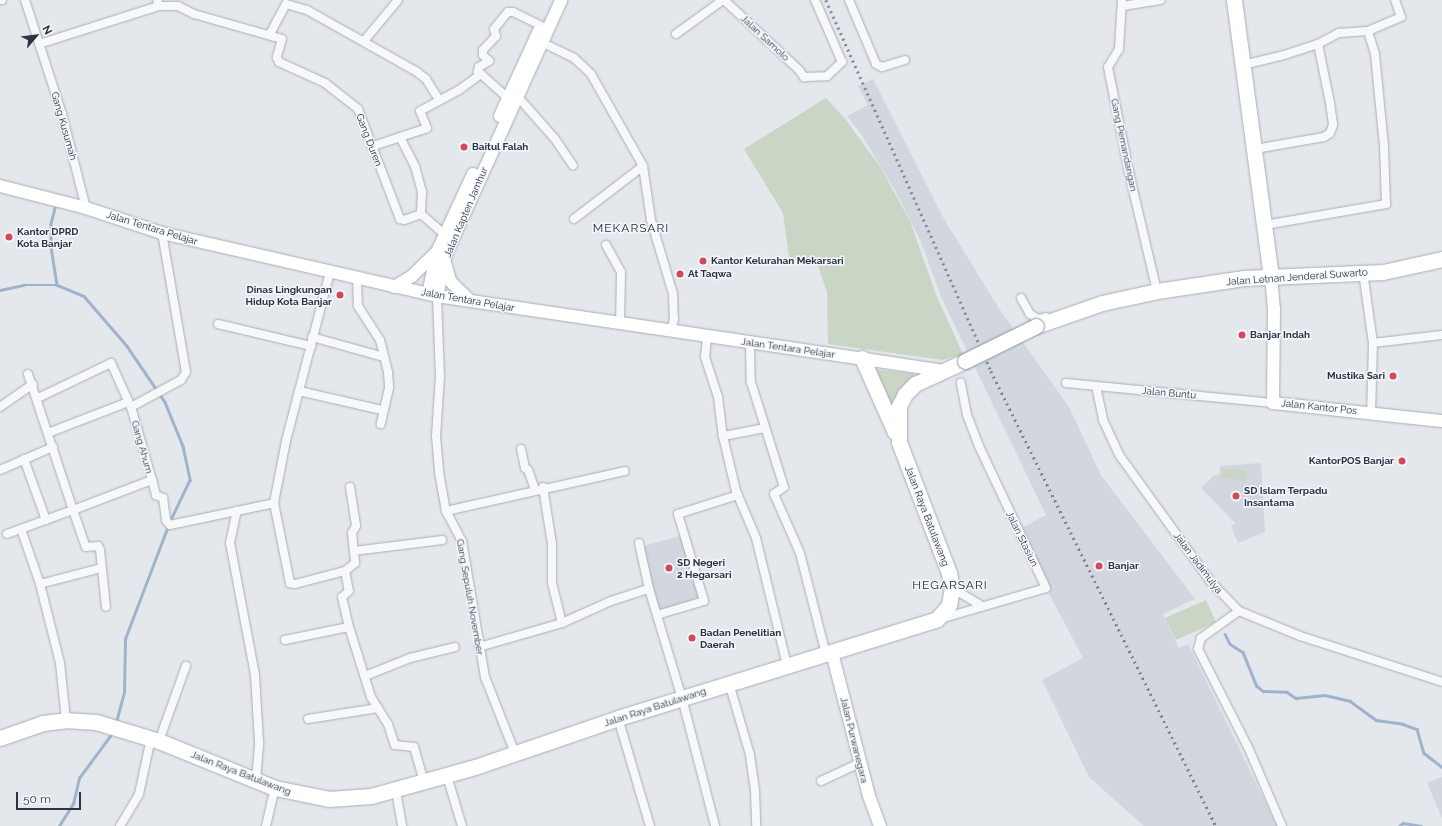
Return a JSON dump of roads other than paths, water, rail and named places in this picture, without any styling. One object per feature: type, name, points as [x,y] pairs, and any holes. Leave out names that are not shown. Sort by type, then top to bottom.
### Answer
[{"type":"highway","points":[[1234,0],[1271,276]]},
{"type":"highway","name":"Jalan Letnan Jenderal Suwarto","points":[[1036,326],[1102,304],[1154,292],[1271,276],[1390,271],[1442,259]]},
{"type":"highway","name":"Jalan Raya Batulawang","points":[[0,738],[28,727],[66,720],[116,727],[155,740],[275,788],[329,799],[370,796],[396,791],[447,776],[618,718],[729,684],[787,664],[829,653],[937,619],[949,605],[952,588],[947,566],[899,442],[899,406],[905,394],[916,384],[1036,326]]},
{"type":"highway","points":[[862,358],[899,442]]},
{"type":"street","name":"Gang Kusumah","points":[[25,0],[62,114],[86,208]]},
{"type":"street","points":[[364,41],[398,0]]},
{"type":"street","name":"Jalan Kapten Jamhur","points":[[539,41],[542,26],[554,0]]},
{"type":"street","name":"Jalan Kapten Jamhur","points":[[442,253],[539,41],[562,0]]},
{"type":"street","points":[[676,34],[724,0]]},
{"type":"street","name":"Jalan Samolo","points":[[724,0],[800,70],[804,77],[827,76],[842,62],[815,0]]},
{"type":"street","points":[[848,0],[876,64],[882,67],[905,60]]},
{"type":"street","points":[[1122,3],[1161,0]]},
{"type":"street","points":[[1243,65],[1284,55],[1318,44],[1339,34],[1368,31],[1401,17],[1395,0]]},
{"type":"street","points":[[39,44],[158,3],[178,6],[194,14],[270,34],[285,6],[289,4],[307,10],[364,41],[426,79],[439,100]]},
{"type":"street","name":"Gang Pemandangan","points":[[1122,3],[1120,49],[1108,67],[1154,292]]},
{"type":"street","points":[[542,26],[512,12],[508,12],[494,28],[496,36],[483,50],[483,55],[489,61],[479,67],[478,72],[513,97],[555,139],[573,166]]},
{"type":"street","points":[[1265,225],[1386,204],[1384,146],[1375,54],[1368,31]]},
{"type":"street","name":"Gang Duren","points":[[270,34],[283,41],[277,57],[279,62],[325,83],[358,109],[398,215],[404,220],[420,214]]},
{"type":"street","points":[[539,41],[574,58],[591,74],[643,166],[651,220],[673,294],[674,319],[671,331]]},
{"type":"street","points":[[1255,149],[1324,137],[1330,133],[1332,125],[1318,44]]},
{"type":"street","points":[[372,146],[427,128],[420,110],[459,90],[481,74]]},
{"type":"street","points":[[400,137],[415,166],[422,192],[420,214],[445,236]]},
{"type":"street","name":"Jalan Kapten Jamhur","points":[[432,295],[445,236],[485,157]]},
{"type":"street","points":[[574,219],[643,166]]},
{"type":"street","name":"Jalan Tentara Pelajar","points":[[0,186],[86,208],[162,233],[330,272],[357,280],[432,295],[945,371]]},
{"type":"street","name":"Gang Ahum","points":[[7,534],[152,480],[129,405],[160,392],[181,380],[186,372],[162,233]]},
{"type":"street","points":[[606,245],[621,272],[620,324]]},
{"type":"street","points":[[394,287],[412,276],[442,253],[445,268],[450,281],[470,301]]},
{"type":"street","points":[[330,272],[312,337],[274,503],[290,583],[295,584],[345,570],[355,563],[352,533],[356,526],[350,487]]},
{"type":"street","points":[[1363,272],[1374,343],[1372,413]]},
{"type":"street","name":"Jalan Kantor Pos","points":[[1271,276],[1274,309],[1273,403],[1442,422]]},
{"type":"street","points":[[357,280],[358,306],[380,340],[384,357],[389,388],[382,410],[381,424]]},
{"type":"street","points":[[1021,298],[1030,314],[1038,319],[1126,292],[1154,292]]},
{"type":"street","name":"Gang Sepuluh November","points":[[432,295],[440,376],[436,436],[446,511],[462,541],[479,647],[490,694],[515,753]]},
{"type":"street","points":[[218,324],[311,346]]},
{"type":"street","points":[[1374,343],[1442,335]]},
{"type":"street","points":[[707,336],[705,357],[718,397],[723,436],[738,496],[756,538],[787,664]]},
{"type":"street","points":[[312,337],[384,357]]},
{"type":"street","points":[[750,343],[751,382],[784,487],[774,494],[800,553],[829,653]]},
{"type":"street","points":[[38,398],[111,364],[129,405],[48,433]]},
{"type":"street","points":[[28,374],[38,398],[48,433],[86,546],[99,547],[106,607]]},
{"type":"street","name":"Jalan Stasiun","points":[[937,619],[1046,588],[979,446],[967,415],[961,383]]},
{"type":"street","name":"Jalan Buntu","points":[[1066,383],[1273,403]]},
{"type":"street","points":[[0,408],[33,384]]},
{"type":"street","name":"Jalan Jadimulya","points":[[1096,386],[1103,420],[1120,456],[1210,581],[1239,611],[1294,634],[1442,682]]},
{"type":"street","points":[[299,391],[382,410]]},
{"type":"street","points":[[723,436],[765,428]]},
{"type":"street","points":[[0,470],[24,458],[53,447]]},
{"type":"street","points":[[521,448],[525,468],[528,470],[539,488],[552,544],[552,583],[562,623]]},
{"type":"street","points":[[24,458],[46,520]]},
{"type":"street","points":[[446,511],[539,488],[625,471]]},
{"type":"street","points":[[152,480],[156,495],[163,498],[169,524],[274,503]]},
{"type":"street","points":[[657,615],[704,601],[678,514],[738,496]]},
{"type":"street","points":[[236,511],[230,551],[255,675],[259,742],[256,780]]},
{"type":"street","points":[[21,529],[40,584],[60,663],[66,720]]},
{"type":"street","points":[[354,551],[442,540]]},
{"type":"street","points":[[639,543],[649,589],[682,698],[715,826]]},
{"type":"street","points":[[40,584],[101,568]]},
{"type":"street","points":[[345,570],[349,591],[342,597],[349,627],[369,692],[388,724],[395,745],[414,747],[424,782]]},
{"type":"street","points":[[952,588],[982,606]]},
{"type":"street","points":[[479,647],[562,623],[611,601],[649,589]]},
{"type":"street","points":[[1239,611],[1201,638],[1198,649],[1260,772],[1282,826]]},
{"type":"street","points":[[285,640],[349,627]]},
{"type":"street","points":[[365,676],[410,658],[455,647]]},
{"type":"street","name":"Jalan Purwanegara","points":[[829,653],[860,763],[880,826]]},
{"type":"street","points":[[120,826],[139,794],[155,740],[186,666]]},
{"type":"street","points":[[729,684],[750,755],[755,790],[756,826]]},
{"type":"street","points":[[308,719],[378,708]]},
{"type":"street","points":[[618,718],[650,826]]},
{"type":"street","points":[[821,781],[860,763]]},
{"type":"street","points":[[447,776],[462,826]]},
{"type":"street","points":[[266,826],[275,788]]},
{"type":"street","points":[[396,791],[402,826]]},
{"type":"waterway","points":[[55,208],[51,224],[51,247],[57,285]]},
{"type":"waterway","points":[[0,290],[23,285],[57,285],[84,296],[127,346],[165,402],[183,446],[190,480],[170,522]]},
{"type":"waterway","points":[[116,722],[124,693],[125,639],[168,526]]},
{"type":"waterway","points":[[1225,634],[1230,644],[1243,652],[1257,686],[1263,691],[1287,692],[1296,698],[1325,695],[1350,701],[1376,720],[1403,724],[1417,729],[1424,753],[1442,767]]},
{"type":"waterway","points":[[59,826],[73,804],[79,778],[113,732]]},
{"type":"waterway","points":[[1399,826],[1403,823],[1421,826]]},
{"type":"railway","points":[[826,0],[991,371],[1216,826]]},
{"type":"place","name":"Baitul Falah","points":[[464,147]]},
{"type":"place","name":"Kantor DPRD Kota Banjar","points":[[9,237]]},
{"type":"place","name":"Kantor Kelurahan Mekarsari","points":[[703,261]]},
{"type":"place","name":"At Taqwa","points":[[680,274]]},
{"type":"place","name":"Dinas Lingkungan Hidup Kota Banjar","points":[[340,295]]},
{"type":"place","name":"Banjar Indah","points":[[1242,335]]},
{"type":"place","name":"Mustika Sari","points":[[1393,376]]},
{"type":"place","name":"KantorPOS Banjar","points":[[1402,461]]},
{"type":"place","name":"SD Islam Terpadu Insantama","points":[[1236,496]]},
{"type":"place","name":"Banjar","points":[[1099,566]]},
{"type":"place","name":"SD Negeri 2 Hegarsari","points":[[669,568]]},
{"type":"place","name":"Badan Penelitian Daerah","points":[[692,638]]},
{"type":"district","name":"MEKARSARI","points":[[631,229]]},
{"type":"district","name":"HEGARSARI","points":[[950,586]]}]
